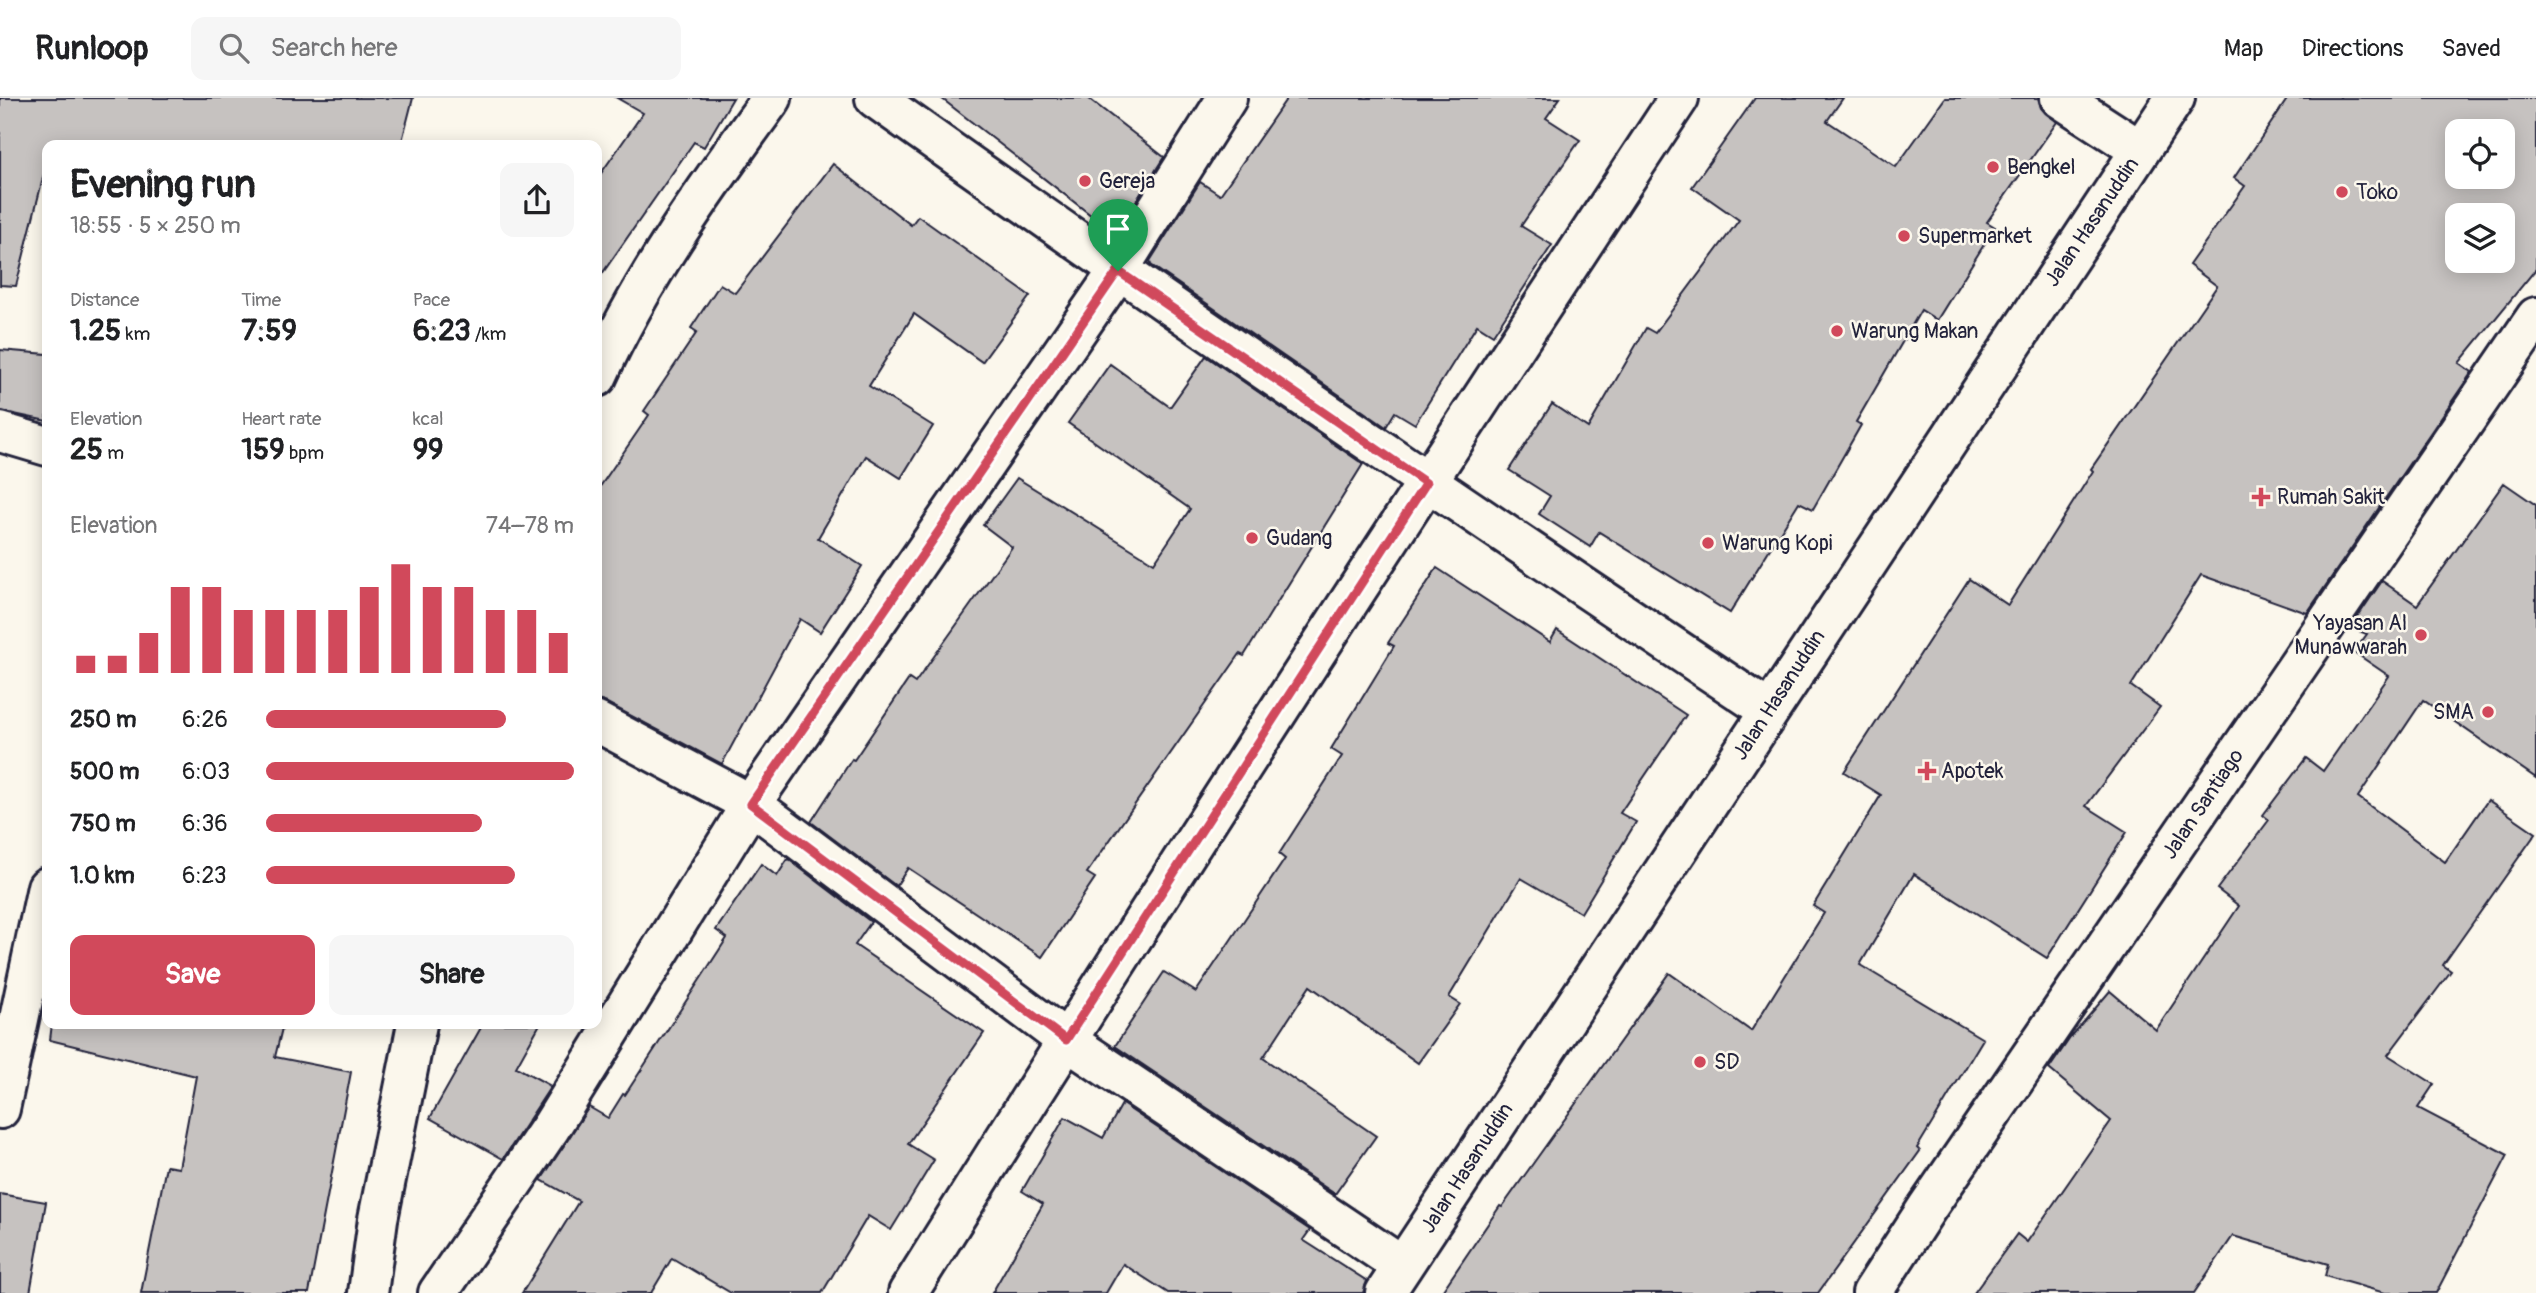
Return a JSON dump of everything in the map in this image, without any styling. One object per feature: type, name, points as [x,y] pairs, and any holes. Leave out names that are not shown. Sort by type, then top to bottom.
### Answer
[{"type":"main road","points":[[602,367],[648,276],[703,193],[772,98]]},
{"type":"main road","points":[[875,98],[1118,271],[1426,483],[1768,710]]},
{"type":"main road","points":[[438,1293],[551,1127],[751,804],[1118,271],[1227,98]]},
{"type":"main road","points":[[908,1293],[1066,1040],[1679,98]]},
{"type":"main road","points":[[2060,98],[2140,150]]},
{"type":"main road","name":"Jalan Hasanuddin","points":[[1394,1279],[2175,98]]},
{"type":"main road","name":"Jalan Santiago","points":[[1872,1293],[1927,1208],[2536,317]]},
{"type":"main road","points":[[0,432],[42,445]]},
{"type":"main road","points":[[602,725],[751,804],[1066,1040],[1394,1279]]},
{"type":"main road","points":[[0,1109],[42,911]]},
{"type":"main road","points":[[368,1293],[377,1219],[416,1029]]},
{"type":"building","points":[[0,98],[413,98],[402,140],[42,140],[42,182],[16,286],[0,285]]},
{"type":"building","points":[[617,98],[733,98],[704,147],[694,142],[602,274],[602,172],[643,113]]},
{"type":"building","name":"Gereja","points":[[941,98],[1088,98],[1164,157],[1115,234]]},
{"type":"building","points":[[1287,98],[1560,98],[1546,118],[1580,140],[1521,226],[1552,245],[1493,335],[1477,325],[1415,424],[1395,412],[1386,427],[1151,265],[1150,261],[1200,182],[1220,195]]},
{"type":"building","points":[[1755,98],[1843,98],[1827,121],[1896,167],[1945,98],[2038,98],[2041,108],[2057,122],[1987,222],[1995,227],[1937,320],[1921,310],[1856,422],[1861,425],[1813,509],[1799,502],[1730,613],[1599,532],[1590,547],[1539,514],[1550,496],[1509,470],[1552,404],[1588,428],[1646,328],[1655,333],[1739,220],[1692,187]]},
{"type":"building","points":[[2288,98],[2536,98],[2536,269],[2459,363],[2472,372],[2307,613],[2201,575],[2131,686],[2160,707],[2086,806],[2127,832],[2047,958],[1914,874],[1860,965],[1983,1039],[1917,1148],[1920,1151],[1818,1293],[1441,1293],[1500,1206],[1502,1207],[1669,973],[1751,1031],[1824,913],[1813,906],[1881,795],[1844,772],[1969,579],[2008,605],[2093,471],[2091,469],[2217,286],[2189,265],[2245,186],[2234,178]]},
{"type":"building","points":[[833,164],[911,225],[918,216],[1030,296],[982,362],[914,314],[869,386],[933,426],[901,478],[866,456],[818,538],[862,566],[820,632],[800,619],[722,764],[602,702],[602,484],[649,415],[644,411],[697,332],[691,328],[720,284],[735,293]]},
{"type":"building","points":[[0,350],[42,354],[42,420],[0,411]]},
{"type":"building","points":[[1206,356],[1363,464],[1244,656],[1240,654],[1087,873],[1095,878],[1042,957],[908,868],[896,886],[811,822],[909,679],[915,683],[1012,547],[983,525],[1017,478],[1154,563],[1190,509],[1068,423],[1110,364],[1170,407]]},
{"type":"building","points":[[2504,483],[2536,505],[2536,778],[2423,700],[2358,797],[2445,862],[2488,800],[2536,833],[2443,965],[2451,971],[2388,1055],[2434,1084],[2418,1108],[2508,1155],[2436,1293],[2385,1293],[2325,1276],[2328,1264],[2233,1236],[2194,1293],[1974,1293],[2017,1234],[2027,1242],[2111,1121],[2049,1069],[2070,1038],[2110,991],[2156,1030],[2239,906],[2217,889],[2269,820],[2263,815],[2306,758],[2323,771],[2389,676],[2354,652],[2367,634],[2350,628],[2382,581],[2417,605]]},
{"type":"building","points":[[1437,568],[1550,642],[1557,630],[1686,715],[1620,813],[1636,822],[1581,913],[1521,878],[1449,997],[1460,1004],[1418,1063],[1310,986],[1263,1058],[1376,1136],[1335,1194],[1115,1046],[1164,972],[1196,992],[1285,859],[1279,854],[1342,756],[1331,749],[1394,646],[1388,643]]},
{"type":"building","points":[[788,859],[871,922],[855,945],[984,1033],[908,1144],[934,1160],[891,1230],[868,1216],[822,1293],[731,1293],[672,1258],[651,1293],[522,1293],[579,1201],[541,1180],[589,1107],[608,1118],[623,1094],[625,1095],[727,938],[716,930],[761,864],[777,876]]},
{"type":"building","points":[[51,1029],[282,1029],[275,1057],[351,1072],[309,1293],[141,1293],[166,1166],[179,1168],[196,1076],[50,1040]]},
{"type":"building","points":[[480,1029],[537,1029],[516,1067],[551,1086],[503,1159],[430,1118]]},
{"type":"building","points":[[1122,1104],[1310,1230],[1303,1240],[1367,1281],[1363,1293],[1168,1293],[1123,1264],[1106,1293],[992,1293],[1043,1204],[1022,1191],[1065,1117],[1103,1138]]},
{"type":"building","points":[[0,1194],[46,1202],[30,1293],[0,1293]]},
{"type":"place","name":"Bengkel","points":[[1993,167]]},
{"type":"place","name":"Gereja","points":[[1085,181]]},
{"type":"place","name":"Toko","points":[[2342,192]]},
{"type":"place","name":"Supermarket","points":[[1904,236]]},
{"type":"place","name":"Warung Makan","points":[[1837,331]]},
{"type":"place","name":"Rumah Sakit","points":[[2261,497]]},
{"type":"place","name":"Gudang","points":[[1252,538]]},
{"type":"place","name":"Warung Kopi","points":[[1708,543]]},
{"type":"place","name":"Yayasan Al Munawwarah","points":[[2421,635]]},
{"type":"place","name":"SMA","points":[[2488,712]]},
{"type":"place","name":"Apotek","points":[[1927,771]]},
{"type":"place","name":"SD","points":[[1700,1062]]},
{"type":"route","points":[[1118,271],[1426,483],[1066,1040],[751,804],[1118,271]]}]
